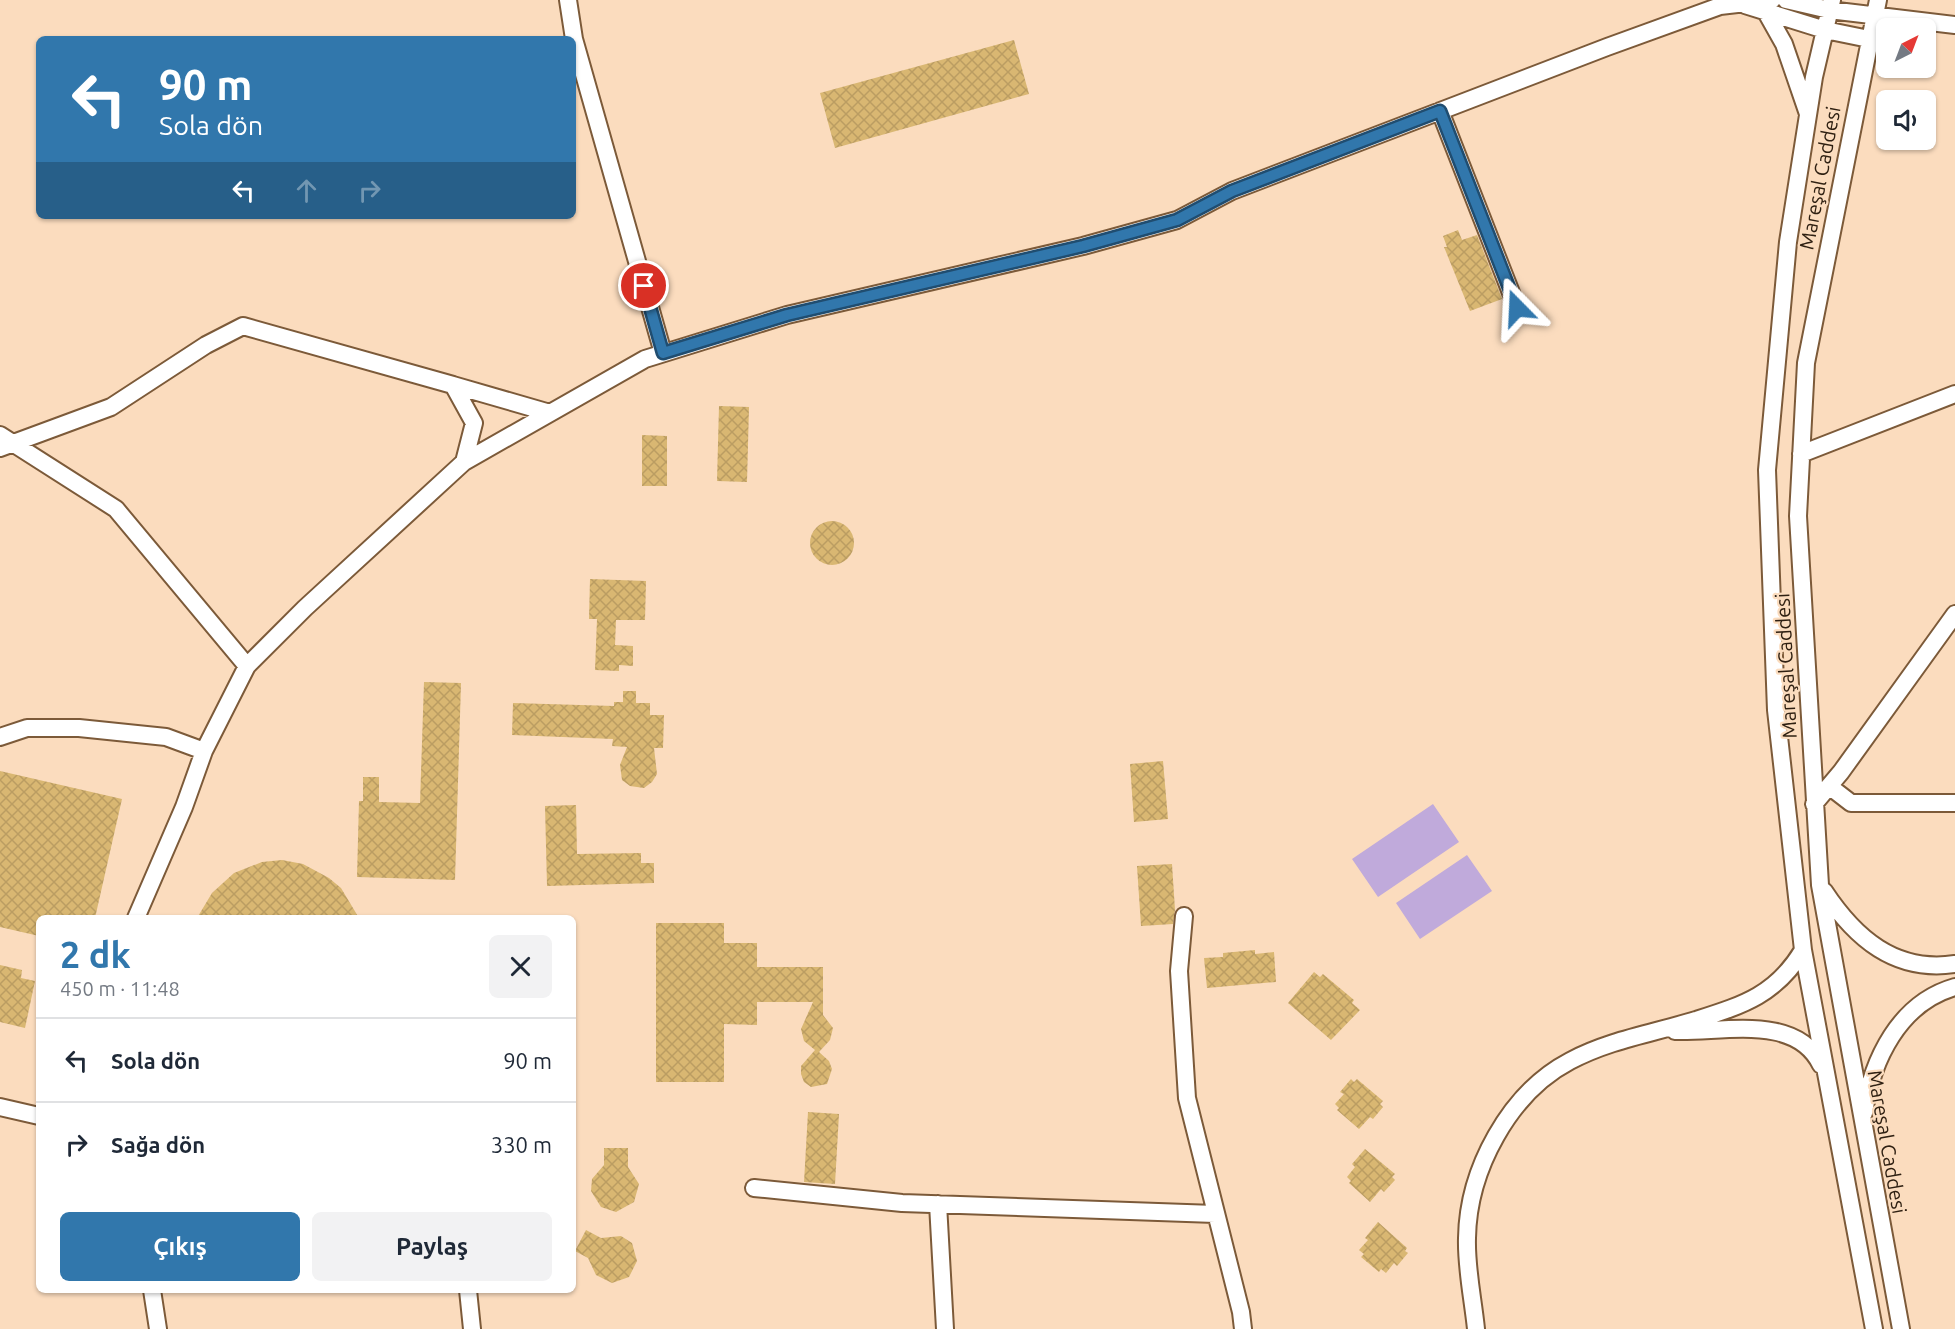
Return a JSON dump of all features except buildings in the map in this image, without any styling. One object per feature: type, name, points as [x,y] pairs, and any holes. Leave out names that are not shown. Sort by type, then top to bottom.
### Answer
[{"type":"street","points":[[568,0],[574,36]]},
{"type":"street","points":[[1786,0],[1876,7],[1955,25]]},
{"type":"street","points":[[1759,4],[1784,44],[1808,114]]},
{"type":"street","points":[[137,915],[184,807],[204,751],[247,666],[305,608],[464,462],[645,359],[787,315],[1083,246],[1177,220],[1232,191],[1720,6],[1759,4],[1825,30],[1869,39]]},
{"type":"street","name":"Mareşal Caddesi","points":[[1831,5],[1808,114],[1788,242],[1767,470],[1776,711],[1803,950],[1874,1329]]},
{"type":"street","name":"Mareşal Caddesi","points":[[1876,7],[1806,363],[1798,516],[1820,885],[1901,1329]]},
{"type":"street","points":[[576,46],[663,353]]},
{"type":"street","points":[[1440,111],[1517,308]]},
{"type":"street","points":[[5,443],[111,407],[206,345],[243,326],[550,413]]},
{"type":"street","points":[[453,385],[474,423],[464,462]]},
{"type":"street","points":[[1801,454],[1955,394]]},
{"type":"street","points":[[5,443],[116,509],[247,666]]},
{"type":"street","points":[[1814,804],[1830,786],[1955,614]]},
{"type":"street","points":[[0,737],[27,728],[79,728],[166,737],[204,751]]},
{"type":"street","points":[[1830,786],[1851,804],[1955,803]]},
{"type":"street","points":[[1820,885],[1853,931],[1887,955],[1926,966],[1955,964]]},
{"type":"street","points":[[1184,916],[1179,971],[1180,1022],[1187,1098],[1241,1311],[1243,1329]]},
{"type":"street","points":[[1476,1329],[1466,1240],[1469,1203],[1485,1158],[1518,1101],[1534,1085],[1570,1060],[1606,1045],[1662,1031],[1753,1000],[1777,984],[1803,950]]},
{"type":"street","points":[[1862,1123],[1872,1074],[1895,1030],[1918,1006],[1955,987]]},
{"type":"street","points":[[1662,1031],[1763,1030],[1787,1034],[1799,1039],[1810,1049],[1827,1078]]},
{"type":"street","points":[[0,1107],[36,1115]]},
{"type":"street","points":[[754,1188],[938,1204],[1215,1214]]},
{"type":"street","points":[[938,1204],[945,1329]]},
{"type":"street","points":[[152,1293],[158,1329]]},
{"type":"street","points":[[468,1293],[472,1329]]},
{"type":"shaded area","points":[[1433,804],[1459,842],[1378,897],[1352,859]]},
{"type":"shaded area","points":[[1467,855],[1492,891],[1420,939],[1396,903]]},
{"type":"route","points":[[644,286],[663,353],[787,315],[1083,246],[1177,220],[1232,191],[1440,111],[1517,308]]}]
